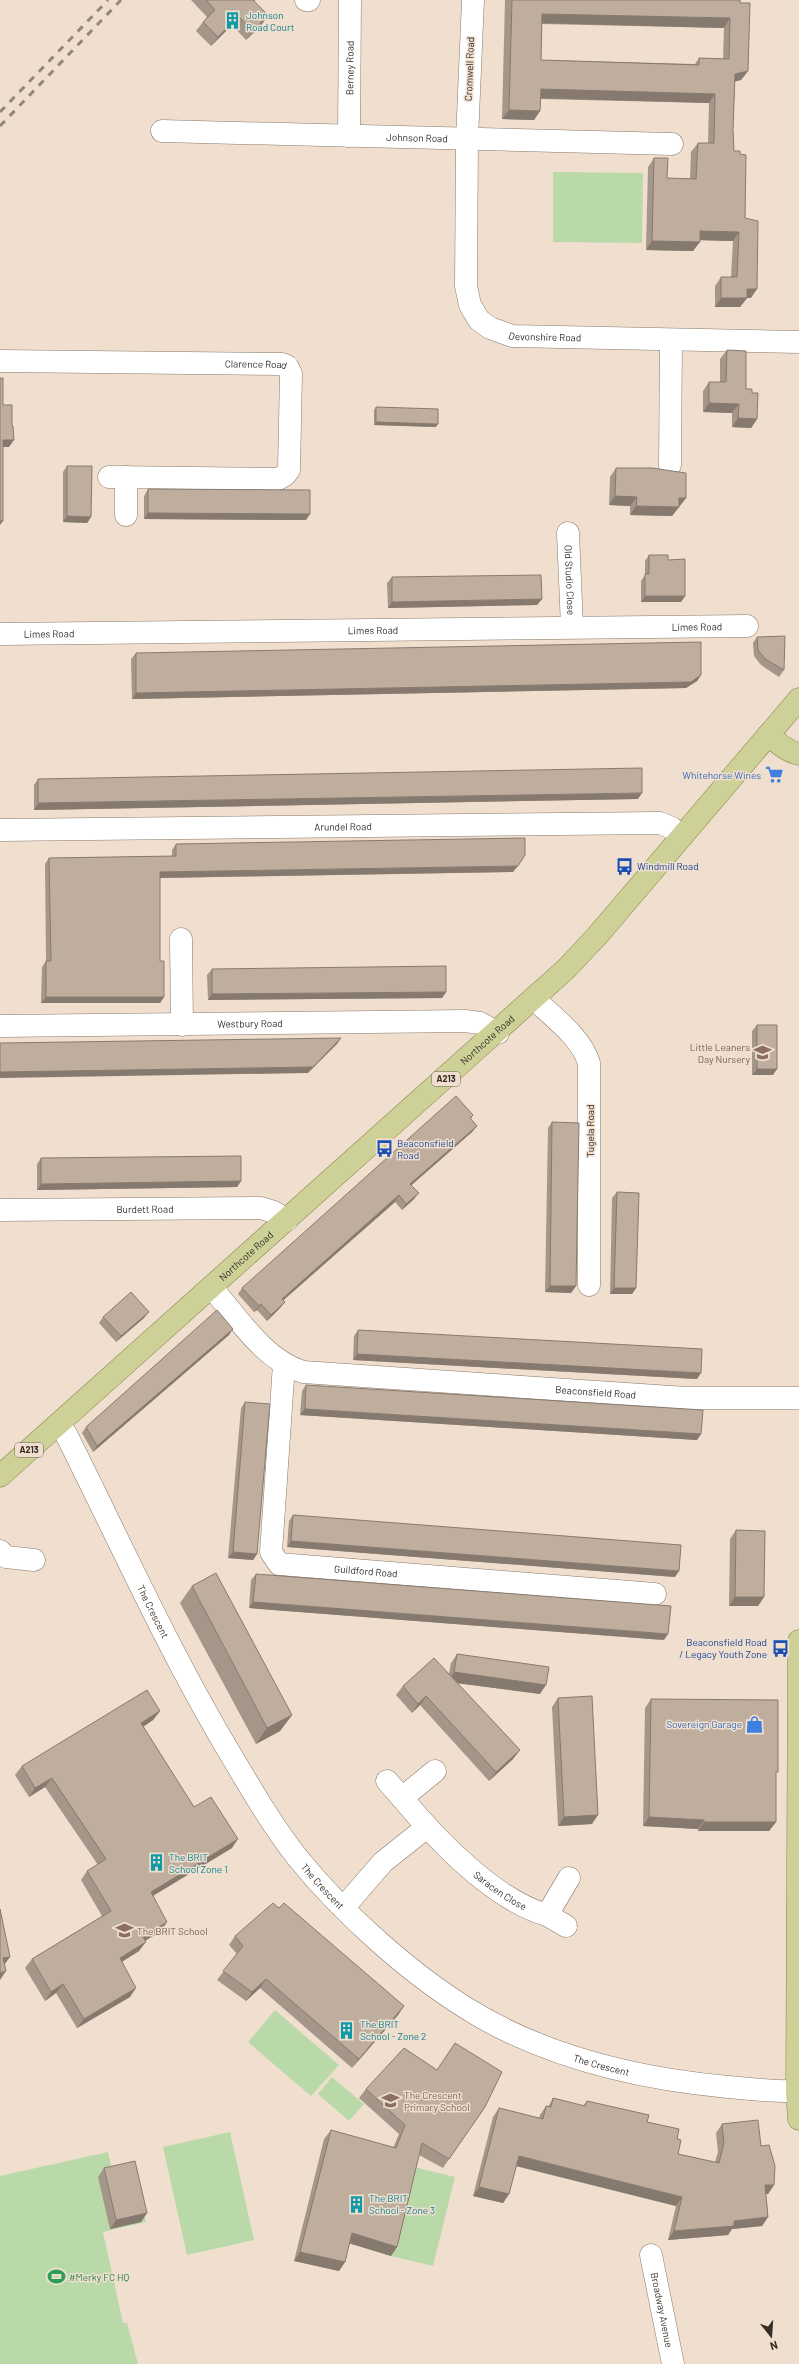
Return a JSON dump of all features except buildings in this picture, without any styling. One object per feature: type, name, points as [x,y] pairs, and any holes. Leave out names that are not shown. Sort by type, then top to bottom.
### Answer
[{"type":"main road","name":"Northcote Road","points":[[0,1476],[59,1425],[534,999],[597,936],[799,699]]},
{"type":"main road","points":[[768,735],[793,753],[799,754]]},
{"type":"main road","points":[[798,2104],[799,1641]]},
{"type":"street","name":"Berney Road","points":[[349,136],[350,0]]},
{"type":"street","name":"Cromwell Road","points":[[468,139],[473,0]]},
{"type":"street","name":"Johnson Road","points":[[162,131],[672,144]]},
{"type":"street","name":"Devonshire Road","points":[[468,139],[466,286],[470,305],[478,320],[490,328],[512,336],[799,342]]},
{"type":"street","points":[[670,465],[671,340]]},
{"type":"street","name":"Clarence Road","points":[[0,361],[282,364],[287,366],[291,374],[289,470],[285,475],[278,479],[117,477],[126,515]]},
{"type":"street","name":"Old Studio Close","points":[[568,533],[572,627]]},
{"type":"street","name":"Limes Road","points":[[0,634],[747,626]]},
{"type":"street","name":"Arundel Road","points":[[0,830],[660,823],[672,828],[682,836]]},
{"type":"street","points":[[181,939],[182,1025]]},
{"type":"street","name":"Tugela Road","points":[[534,999],[577,1041],[584,1050],[590,1063],[589,1285]]},
{"type":"street","name":"Westbury Road","points":[[0,1026],[465,1021],[480,1023],[498,1032]]},
{"type":"street","name":"Burdett Road","points":[[0,1210],[261,1208],[274,1212],[287,1220]]},
{"type":"street","name":"Beaconsfield Road","points":[[212,1288],[270,1354],[284,1364],[303,1372],[686,1398],[799,1398]]},
{"type":"street","name":"Guildford Road","points":[[284,1364],[272,1552],[279,1564],[655,1594]]},
{"type":"street","name":"The Crescent","points":[[59,1425],[66,1434],[206,1713],[270,1820],[302,1862],[344,1907],[393,1952],[431,1983],[475,2013],[509,2031],[563,2053],[628,2072],[798,2104]]},
{"type":"street","points":[[0,1551],[6,1557],[34,1560]]},
{"type":"street","points":[[402,1798],[435,1771]]},
{"type":"street","name":"Saracen Close","points":[[387,1781],[427,1828],[478,1874],[509,1898],[529,1909],[547,1915],[566,1926]]},
{"type":"street","points":[[344,1907],[383,1862],[427,1828]]},
{"type":"street","points":[[547,1915],[569,1878]]},
{"type":"street","name":"Broadway Avenue","points":[[651,2256],[673,2364]]},
{"type":"green space","points":[[553,172],[643,173],[642,243],[553,242]]},
{"type":"green space","points":[[275,2010],[339,2065],[311,2096],[248,2042]]},
{"type":"green space","points":[[332,2077],[364,2104],[349,2121],[318,2094]]},
{"type":"green space","points":[[230,2132],[254,2240],[187,2255],[163,2147]]},
{"type":"green space","name":"#Merky FC HQ","points":[[108,2152],[112,2170],[133,2165],[146,2222],[103,2232],[123,2323],[127,2323],[138,2364],[0,2364],[0,2176]]},
{"type":"green space","points":[[414,2167],[455,2177],[433,2266],[391,2256]]},
{"type":"railway","points":[[0,112],[108,0]]},
{"type":"railway","points":[[0,126],[121,0]]},
{"type":"place","name":"Johnson Road Court","points":[[233,21]]},
{"type":"place","name":"Whitehorse Wines","points":[[774,775]]},
{"type":"place","name":"Windmill Road","points":[[624,866]]},
{"type":"place","name":"Little Leaners Day Nursery","points":[[763,1053]]},
{"type":"place","name":"Beaconsfield Road","points":[[384,1149]]},
{"type":"place","name":"Beaconsfield Road / Legacy Youth Zone","points":[[780,1648]]},
{"type":"place","name":"Sovereign Garage","points":[[755,1724]]},
{"type":"place","name":"The BRIT School Zone 1","points":[[156,1863]]},
{"type":"place","name":"The BRIT School","points":[[124,1931]]},
{"type":"place","name":"The BRIT School - Zone 2","points":[[347,2030]]},
{"type":"place","name":"The Crescent Primary School","points":[[391,2101]]},
{"type":"place","name":"The BRIT School - Zone 3","points":[[356,2204]]},
{"type":"place","name":"#Merky FC HQ","points":[[56,2277]]}]
